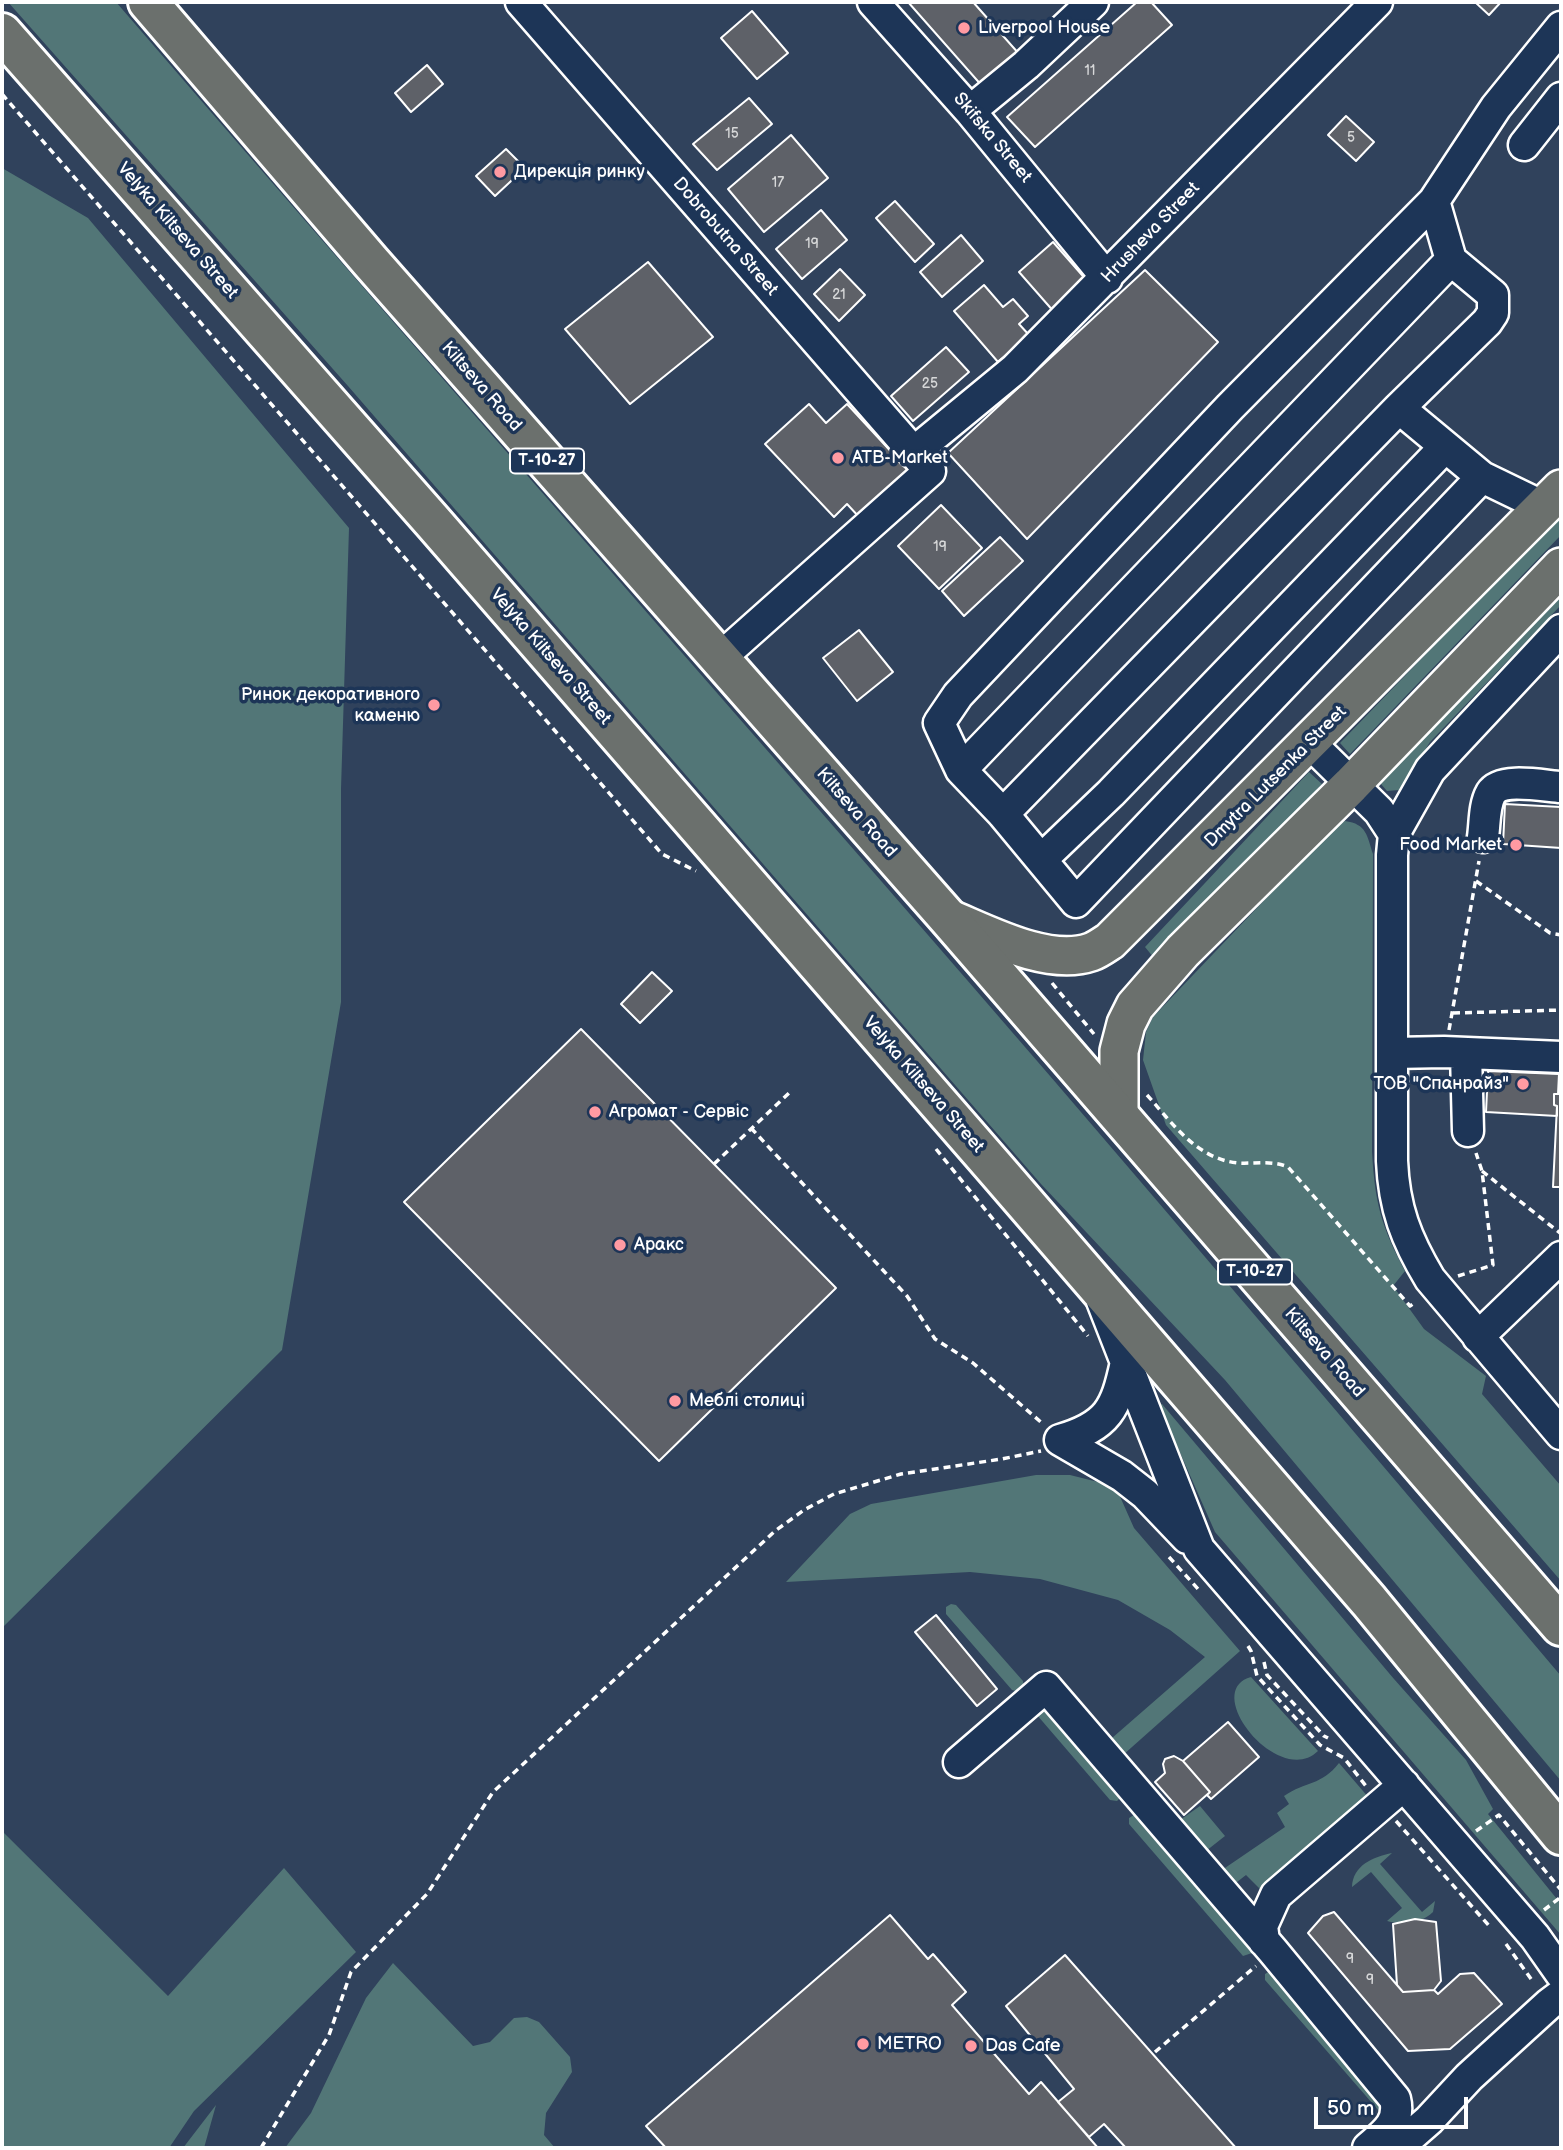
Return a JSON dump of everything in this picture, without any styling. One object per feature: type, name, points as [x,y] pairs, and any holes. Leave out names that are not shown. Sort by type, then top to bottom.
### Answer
[{"type":"highway","name":"Kiltseva Road","points":[[148,2],[370,261],[1119,1114],[1561,1626]]},
{"type":"highway","name":"Velyka Kiltseva Street","points":[[2,33],[433,522],[1095,1285]]},
{"type":"highway","points":[[1095,1285],[1369,1601],[1556,1826]]},
{"type":"main road","name":"Dmytra Lutsenka Street","points":[[948,918],[1030,949],[1064,957],[1091,952],[1110,941],[1553,498]]},
{"type":"main road","points":[[1119,1114],[1119,1051],[1126,1024],[1135,1006],[1183,951],[1351,785],[1561,567]]},
{"type":"street","name":"Dobrobutna Street","points":[[521,2],[922,462]]},
{"type":"street","name":"Skifska Street","points":[[873,2],[970,111],[1107,278]]},
{"type":"street","points":[[970,111],[1026,65],[1093,2]]},
{"type":"street","name":"Hrusheva Street","points":[[720,658],[1107,278],[1377,2]]},
{"type":"street","points":[[1482,477],[1076,902],[1003,814],[961,770],[939,723],[958,695],[1230,407],[1434,201],[1496,107],[1561,27]]},
{"type":"street","points":[[1524,145],[1561,98]]},
{"type":"street","points":[[1003,814],[1398,408],[1488,322],[1493,313],[1493,295],[1451,260],[1434,201]]},
{"type":"street","points":[[961,770],[1451,260]]},
{"type":"street","points":[[1398,408],[1482,477],[1553,498]]},
{"type":"street","points":[[1042,859],[1111,793],[1444,448]]},
{"type":"street","points":[[1561,630],[1430,770],[1394,834],[1392,855],[1392,1161],[1393,1191],[1401,1222],[1413,1251],[1450,1281],[1478,1337],[1561,1434]]},
{"type":"street","points":[[1310,743],[1379,811],[1394,834]]},
{"type":"street","points":[[1483,837],[1488,801],[1492,790],[1502,783],[1561,787]]},
{"type":"street","points":[[1394,1053],[1561,1057]]},
{"type":"street","points":[[1455,1053],[1468,1132]]},
{"type":"street","points":[[1478,1337],[1561,1257]]},
{"type":"street","points":[[1095,1285],[1199,1549]]},
{"type":"street","points":[[1060,1440],[1084,1433],[1100,1423],[1109,1412],[1121,1387],[1126,1362]]},
{"type":"street","points":[[1060,1440],[1122,1476],[1145,1494],[1199,1549],[1404,1785],[1561,1952]]},
{"type":"street","points":[[959,1762],[1046,1687],[1269,1946],[1395,2099],[1395,2120],[1368,2148]]},
{"type":"street","points":[[1269,1946],[1262,1926],[1276,1895],[1404,1785]]},
{"type":"street","points":[[1225,1896],[1239,1902],[1276,1895]]},
{"type":"street","points":[[1537,1926],[1561,1974]]},
{"type":"street","points":[[1397,2148],[1429,2120],[1469,2077],[1555,1999]]},
{"type":"path","points":[[2,94],[662,854],[698,872]]},
{"type":"path","points":[[1455,1053],[1453,1013],[1483,837]]},
{"type":"path","points":[[1476,881],[1550,933],[1561,935]]},
{"type":"path","points":[[1030,949],[1052,984],[1119,1065],[1191,1143],[1223,1161],[1278,1163],[1288,1167],[1410,1306],[1450,1281],[1493,1265],[1482,1171],[1468,1132]]},
{"type":"path","points":[[1453,1013],[1561,1010]]},
{"type":"path","points":[[714,1164],[789,1093]]},
{"type":"path","points":[[261,2148],[329,2035],[351,1972],[427,1894],[493,1792],[775,1531],[804,1510],[834,1494],[901,1475],[1038,1453],[1060,1440],[973,1363],[935,1339],[907,1297],[751,1128]]},
{"type":"path","points":[[929,1140],[1095,1346]]},
{"type":"path","points":[[1482,1171],[1561,1235]]},
{"type":"path","points":[[1167,1555],[1204,1596]]},
{"type":"path","points":[[1245,1643],[1251,1651],[1257,1676],[1320,1745],[1344,1758],[1381,1805],[1496,1933]]},
{"type":"path","points":[[1471,1835],[1499,1815],[1561,1890]]},
{"type":"path","points":[[1537,1926],[1561,1897]]},
{"type":"path","points":[[1504,1941],[1555,1999]]},
{"type":"path","points":[[1155,2052],[1269,1946]]},
{"type":"green space","points":[[8,2],[116,2],[1053,1080],[1561,1676],[1561,1781],[1225,1380],[1041,1184],[348,386]]},
{"type":"green space","points":[[2,168],[88,218],[349,528],[341,789],[341,1002],[282,1350],[2,1628]]},
{"type":"green space","points":[[1561,514],[1561,535],[1350,754],[1340,743]]},
{"type":"green space","points":[[1561,587],[1561,605],[1430,742],[1399,790],[1387,791],[1379,776]]},
{"type":"green space","points":[[1309,772],[1322,784],[1154,958],[1145,947]]},
{"type":"green space","points":[[1345,821],[1362,828],[1373,854],[1372,1152],[1381,1214],[1390,1241],[1405,1271],[1393,1286],[1424,1329],[1486,1376],[1482,1394],[1561,1486],[1561,1581],[1166,1125],[1143,1060],[1146,1032],[1153,1017],[1336,825]]},
{"type":"green space","points":[[1162,1404],[1394,1679],[1466,1760],[1493,1809],[1488,1814],[1561,1904],[1561,1935],[1215,1532],[1159,1405]]},
{"type":"green space","points":[[1036,1475],[1070,1475],[1110,1485],[1118,1492],[1134,1528],[1240,1651],[1123,1755],[1180,1820],[1200,1806],[1225,1836],[1206,1851],[1222,1870],[1285,1827],[1277,1813],[1289,1804],[1284,1796],[1326,1776],[1339,1763],[1369,1798],[1263,1892],[1246,1875],[1228,1889],[1104,1745],[1205,1657],[1170,1630],[1118,1600],[1040,1579],[970,1572],[786,1582],[850,1514],[871,1504]]},
{"type":"green space","points":[[956,1605],[1023,1681],[1024,1688],[1020,1692],[1012,1690],[946,1614],[946,1607]]},
{"type":"green space","points":[[1251,1677],[1318,1751],[1302,1759],[1284,1757],[1266,1748],[1251,1734],[1240,1717],[1234,1700],[1238,1686]]},
{"type":"green space","points":[[1047,1707],[1121,1792],[1117,1801],[1110,1800],[1037,1715],[1037,1709]]},
{"type":"green space","points":[[1140,1816],[1253,1946],[1252,1953],[1243,1956],[1129,1824],[1129,1818]]},
{"type":"green space","points":[[2,1831],[168,1996],[284,1868],[356,1952],[194,2111],[169,2148],[2,2148]]},
{"type":"green space","points":[[1392,1853],[1380,1864],[1422,1912],[1435,1901],[1433,1912],[1423,1919],[1405,1923],[1387,1921],[1402,1908],[1371,1872],[1352,1887],[1356,1873],[1365,1863]]},
{"type":"green space","points":[[393,1963],[473,2046],[490,2042],[514,2018],[527,2017],[539,2022],[570,2057],[572,2072],[546,2113],[544,2135],[555,2148],[285,2148],[311,2113],[366,1998]]},
{"type":"green space","points":[[1275,1972],[1388,2102],[1384,2111],[1379,2111],[1265,1980],[1265,1974]]},
{"type":"green space","points":[[216,2105],[204,2148],[183,2148]]},
{"type":"building","name":"Liverpool House","points":[[908,2],[973,2],[1020,55],[983,87]]},
{"type":"building","points":[[1137,2],[1151,2],[1172,25],[1035,147],[1007,117]]},
{"type":"building","points":[[1475,2],[1501,2],[1489,15]]},
{"type":"building","points":[[752,11],[788,53],[757,79],[721,38]]},
{"type":"building","points":[[427,65],[443,84],[411,112],[395,93]]},
{"type":"building","points":[[749,98],[772,124],[717,170],[693,144]]},
{"type":"building","points":[[1346,116],[1374,142],[1356,161],[1328,135]]},
{"type":"building","points":[[791,135],[828,178],[764,232],[728,189]]},
{"type":"building","name":"Дирекція ринку","points":[[506,149],[525,168],[495,196],[476,176]]},
{"type":"building","points":[[895,201],[934,244],[915,262],[876,218]]},
{"type":"building","points":[[821,210],[847,240],[802,279],[776,249]]},
{"type":"building","points":[[961,235],[983,261],[942,297],[920,272]]},
{"type":"building","points":[[1053,242],[1089,283],[1055,313],[1019,272]]},
{"type":"building","points":[[648,262],[713,337],[630,404],[565,329]]},
{"type":"building","points":[[840,269],[865,295],[839,321],[814,294]]},
{"type":"building","points":[[1145,270],[1218,342],[1027,539],[948,453]]},
{"type":"building","points":[[984,285],[1003,307],[1013,299],[1028,316],[1019,324],[1029,335],[998,362],[954,311]]},
{"type":"building","points":[[946,347],[969,372],[913,421],[891,396]]},
{"type":"building","name":"ATB-Market","points":[[809,404],[826,423],[847,404],[910,472],[860,518],[847,504],[834,517],[765,444]]},
{"type":"building","points":[[941,505],[982,548],[939,589],[898,546]]},
{"type":"building","points":[[1000,537],[1023,561],[964,616],[942,591]]},
{"type":"building","points":[[859,630],[893,672],[857,701],[823,658]]},
{"type":"building","points":[[1505,804],[1561,807],[1561,848],[1503,844]]},
{"type":"building","points":[[652,972],[672,991],[640,1023],[621,1004]]},
{"type":"building","name":"Аракс","points":[[581,1029],[836,1288],[659,1461],[404,1202]]},
{"type":"building","name":"ТОВ \"Спанрайз\"","points":[[1488,1071],[1559,1074],[1558,1094],[1554,1094],[1557,1116],[1486,1112]]},
{"type":"building","points":[[1554,1094],[1561,1094],[1561,1187],[1553,1187],[1557,1106],[1554,1105]]},
{"type":"building","points":[[936,1615],[997,1689],[977,1706],[915,1632]]},
{"type":"building","points":[[1228,1722],[1259,1757],[1211,1799],[1207,1795],[1210,1792],[1183,1761]]},
{"type":"building","points":[[1174,1756],[1183,1761],[1210,1792],[1184,1815],[1155,1782],[1165,1773],[1165,1759]]},
{"type":"building","points":[[1334,1912],[1403,1992],[1434,1990],[1438,1994],[1460,1974],[1474,1973],[1502,2004],[1450,2049],[1408,2051],[1308,1933],[1323,1916]]},
{"type":"building","name":"METRO","points":[[890,1915],[928,1959],[933,1954],[966,1992],[952,2005],[1029,2094],[1041,2082],[1098,2148],[666,2148],[646,2126]]},
{"type":"building","points":[[1415,1919],[1436,1922],[1441,1981],[1434,1990],[1403,1992],[1397,1985],[1393,1924]]},
{"type":"building","points":[[1065,1955],[1236,2148],[1126,2148],[1104,2124],[1089,2137],[1058,2102],[1074,2089],[1006,2006]]},
{"type":"place","name":"Liverpool House","points":[[964,28]]},
{"type":"place","name":"Дирекція ринку","points":[[500,172]]},
{"type":"place","name":"ATB-Market","points":[[838,458]]},
{"type":"place","name":"Ринок декоративного каменю","points":[[434,705]]},
{"type":"place","name":"Food Market","points":[[1516,845]]},
{"type":"place","name":"ТОВ \"Спанрайз\"","points":[[1523,1084]]},
{"type":"place","name":"Агромат - Сервіс","points":[[595,1112]]},
{"type":"place","name":"Аракс","points":[[620,1245]]},
{"type":"place","name":"Меблі столиці","points":[[675,1401]]},
{"type":"place","name":"METRO","points":[[863,2044]]},
{"type":"place","name":"Das Cafe","points":[[971,2046]]}]
